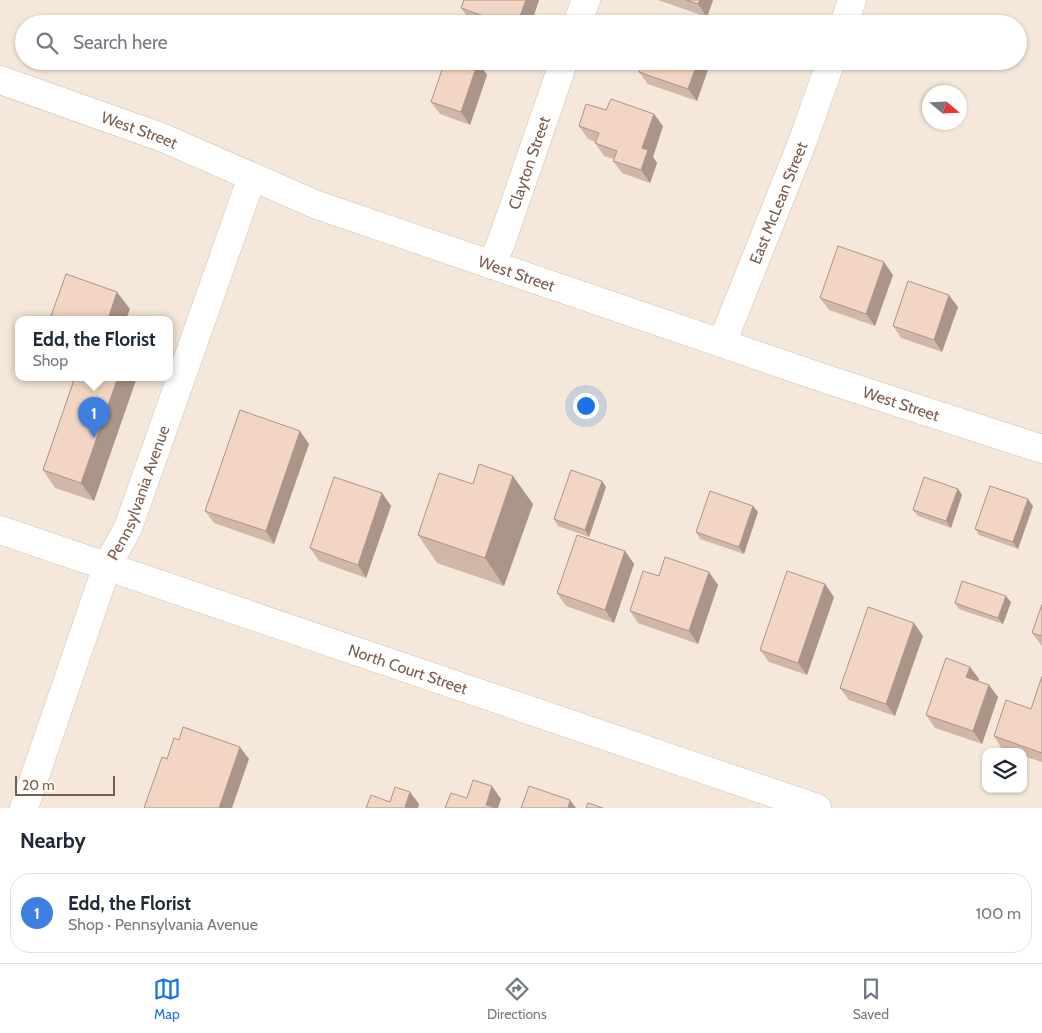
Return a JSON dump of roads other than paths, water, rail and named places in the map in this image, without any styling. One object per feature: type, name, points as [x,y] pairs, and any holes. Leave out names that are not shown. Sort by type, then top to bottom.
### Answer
[{"type":"street","points":[[580,15],[586,0]]},
{"type":"street","points":[[847,15],[852,0]]},
{"type":"street","name":"Clayton Street","points":[[491,265],[501,243],[561,70]]},
{"type":"street","name":"East McLean Street","points":[[722,343],[802,143],[827,70]]},
{"type":"street","name":"West Street","points":[[0,80],[161,137],[317,206],[722,343],[1042,448]]},
{"type":"street","name":"Pennsylvania Avenue","points":[[24,808],[107,566],[128,528],[252,177]]},
{"type":"street","name":"North Court Street","points":[[0,530],[817,808]]},
{"type":"place","name":"Edd, the Florist","points":[[94,438]]}]
